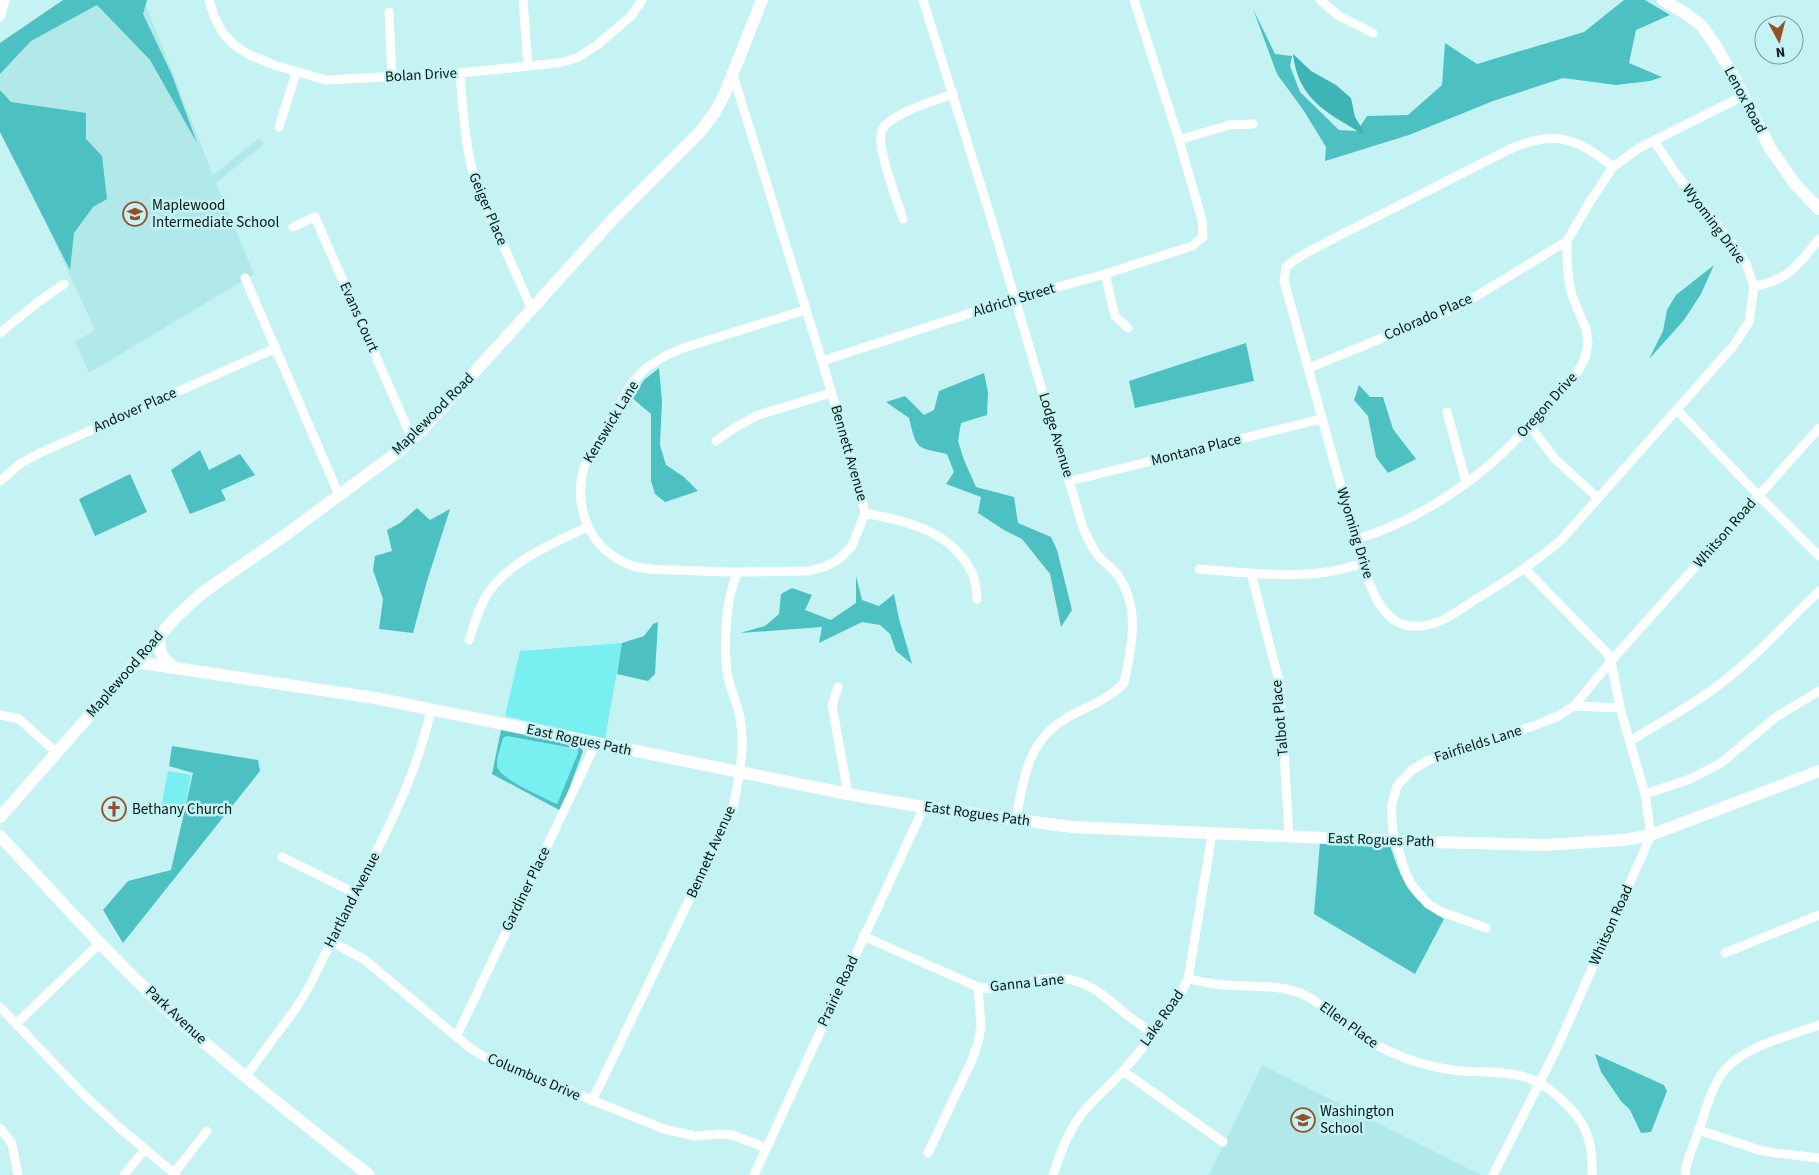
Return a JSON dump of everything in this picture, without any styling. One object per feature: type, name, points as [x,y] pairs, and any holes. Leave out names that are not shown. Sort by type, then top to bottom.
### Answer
[{"type":"street","points":[[0,17],[5,0]]},
{"type":"street","name":"Bolan Drive","points":[[210,0],[214,16],[222,32],[234,45],[250,55],[296,73],[326,80],[460,73],[558,64],[577,58],[597,45],[631,16],[642,0]]},
{"type":"street","points":[[523,0],[528,66]]},
{"type":"street","name":"Maplewood Road","points":[[0,817],[164,629],[202,593],[288,533],[403,448],[532,310],[614,218],[699,133],[715,112],[733,75],[762,0]]},
{"type":"street","name":"Lodge Avenue","points":[[923,0],[1083,528],[1090,545],[1115,572],[1127,589],[1132,609],[1132,636],[1124,683],[1109,696],[1064,719],[1044,736],[1031,754],[1024,775],[1016,820]]},
{"type":"street","points":[[1134,0],[1179,140],[1229,124],[1253,124]]},
{"type":"street","points":[[1320,0],[1338,16],[1373,33]]},
{"type":"street","name":"Lenox Road","points":[[1663,0],[1685,12],[1701,25],[1714,43],[1770,148],[1795,184],[1819,208]]},
{"type":"street","points":[[389,12],[392,76]]},
{"type":"street","points":[[279,126],[296,73]]},
{"type":"street","name":"Geiger Place","points":[[460,73],[470,165],[476,184],[532,310]]},
{"type":"street","name":"Bennett Avenue","points":[[592,1101],[733,809],[739,772],[740,718],[728,679],[726,664],[727,607],[732,583],[738,572],[808,571],[824,567],[839,560],[852,546],[865,513],[851,458],[822,361],[733,75]]},
{"type":"street","points":[[903,219],[880,143],[882,130],[893,119],[911,109],[952,94]]},
{"type":"street","name":"Oregon Drive","points":[[1356,539],[1371,535],[1401,521],[1449,493],[1488,466],[1577,373],[1585,358],[1588,343],[1586,329],[1572,296],[1567,263],[1568,241],[1589,202],[1613,167],[1654,141],[1742,96]]},
{"type":"street","name":"Wyoming Drive","points":[[1613,167],[1581,144],[1545,137],[1528,141],[1296,259],[1286,267],[1284,281],[1362,563],[1372,588],[1383,608],[1395,620],[1408,626],[1422,626],[1440,620],[1525,569],[1561,540],[1734,345],[1749,322],[1754,286],[1746,264],[1735,247],[1679,178],[1654,141]]},
{"type":"street","name":"Aldrich Street","points":[[822,361],[1014,299],[1105,274],[1192,246],[1203,237],[1202,220],[1179,140]]},
{"type":"street","name":"Evans Court","points":[[293,227],[315,217],[412,439]]},
{"type":"street","points":[[1754,286],[1767,284],[1784,277],[1798,265],[1819,239]]},
{"type":"street","name":"Colorado Place","points":[[1308,368],[1460,306],[1568,241]]},
{"type":"street","points":[[1105,274],[1115,316],[1128,328]]},
{"type":"street","points":[[245,278],[339,495]]},
{"type":"street","points":[[0,333],[38,302],[64,284]]},
{"type":"street","name":"Kenswick Lane","points":[[587,527],[580,498],[580,481],[584,467],[631,384],[646,368],[665,356],[684,348],[805,310]]},
{"type":"street","name":"Andover Place","points":[[0,481],[21,463],[42,452],[276,348]]},
{"type":"street","points":[[716,441],[734,428],[758,415],[831,393]]},
{"type":"street","points":[[1677,410],[1819,556]]},
{"type":"street","points":[[1447,412],[1466,482]]},
{"type":"street","name":"Montana Place","points":[[1070,480],[1321,418]]},
{"type":"street","points":[[1529,425],[1555,459],[1598,498]]},
{"type":"street","name":"Whitson Road","points":[[1574,706],[1611,661],[1819,428]]},
{"type":"street","points":[[865,513],[916,525],[947,541],[960,554],[973,574],[977,599]]},
{"type":"street","points":[[469,640],[488,594],[501,578],[533,554],[587,527],[603,547],[616,558],[631,565],[653,569],[738,572]]},
{"type":"street","points":[[1199,569],[1251,573],[1328,573],[1345,570],[1362,563]]},
{"type":"street","points":[[1525,569],[1607,653],[1611,661],[1620,708],[1645,794],[1651,835]]},
{"type":"street","name":"Talbot Place","points":[[1251,573],[1280,685],[1289,836]]},
{"type":"street","points":[[1630,741],[1672,717],[1712,690],[1745,664],[1819,591]]},
{"type":"street","points":[[164,629],[159,638],[159,650],[164,659],[175,668]]},
{"type":"street","name":"East Rogues Path","points":[[135,662],[375,698],[848,794],[924,807],[1072,827],[1395,841],[1544,845],[1623,840],[1651,835],[1819,771]]},
{"type":"street","points":[[838,687],[832,705],[848,794]]},
{"type":"street","points":[[1645,794],[1690,779],[1721,763],[1776,716],[1819,691]]},
{"type":"street","points":[[1574,706],[1620,708]]},
{"type":"street","name":"Fairfields Lane","points":[[1486,928],[1440,911],[1428,904],[1411,884],[1395,841],[1391,807],[1393,796],[1397,786],[1412,770],[1429,760],[1536,725],[1558,716],[1574,706]]},
{"type":"street","name":"Hartland Avenue","points":[[245,1077],[296,1008],[392,822],[410,782],[426,734],[431,710]]},
{"type":"street","points":[[0,716],[20,719],[56,752]]},
{"type":"street","name":"Gardiner Place","points":[[457,1035],[596,743]]},
{"type":"street","name":"Prairie Road","points":[[754,1175],[924,807]]},
{"type":"street","name":"Lake Road","points":[[1052,1175],[1070,1132],[1081,1115],[1123,1071],[1153,1034],[1174,1006],[1188,978],[1212,834]]},
{"type":"street","name":"Whitson Road","points":[[1493,1175],[1560,1042],[1651,835]]},
{"type":"street","name":"Park Avenue","points":[[0,836],[100,943],[182,1024],[245,1077],[369,1175]]},
{"type":"street","points":[[282,857],[355,893]]},
{"type":"street","points":[[1725,953],[1819,915]]},
{"type":"street","name":"Ganna Lane","points":[[863,936],[978,987],[991,989],[1054,978],[1067,978],[1082,982],[1096,989],[1153,1034]]},
{"type":"street","name":"Columbus Drive","points":[[331,941],[365,960],[457,1035],[470,1048],[485,1057],[664,1129],[695,1136],[732,1135],[766,1148]]},
{"type":"street","points":[[16,1024],[100,943]]},
{"type":"street","name":"Ellen Place","points":[[1188,978],[1224,985],[1282,988],[1300,993],[1315,1000],[1361,1036],[1379,1047],[1404,1058],[1441,1068],[1503,1073],[1526,1078],[1538,1083],[1560,1098],[1585,1127],[1591,1146],[1592,1175]]},
{"type":"street","points":[[928,1153],[971,1062],[978,1042],[981,1026],[978,987]]},
{"type":"street","points":[[0,1007],[84,1095],[175,1174],[207,1131]]},
{"type":"street","points":[[1685,1175],[1715,1086],[1724,1071],[1737,1058],[1751,1050],[1819,1025]]},
{"type":"street","points":[[1123,1071],[1223,1142]]},
{"type":"street","points":[[0,1128],[12,1144],[18,1175]]},
{"type":"street","points":[[1699,1130],[1759,1150],[1819,1158]]},
{"type":"street","points":[[124,1175],[145,1149]]},
{"type":"shaded area","points":[[63,0],[147,0],[143,14],[172,75],[197,143],[150,60],[97,5],[31,41],[0,74],[0,43]]},
{"type":"shaded area","name":"Maplewood Intermediate School","points":[[66,0],[144,0],[213,175],[259,138],[264,144],[216,183],[254,274],[89,373],[75,342],[95,330],[0,124],[0,43]]},
{"type":"shaded area","points":[[1624,0],[1645,0],[1670,15],[1636,30],[1629,63],[1662,77],[1650,81],[1616,85],[1563,78],[1493,101],[1409,135],[1325,161],[1326,147],[1304,111],[1277,74],[1253,9],[1275,54],[1292,56],[1290,66],[1300,92],[1339,130],[1357,131],[1367,116],[1408,115],[1442,85],[1445,43],[1477,64],[1584,32]]},
{"type":"shaded area","points":[[1293,54],[1311,71],[1336,85],[1351,98],[1355,117],[1364,132],[1361,133],[1325,111],[1307,93],[1296,69]]},
{"type":"shaded area","points":[[0,90],[11,102],[86,113],[86,139],[102,156],[107,199],[93,207],[74,233],[70,270],[0,132]]},
{"type":"shaded area","points":[[1714,265],[1701,294],[1684,320],[1649,359],[1663,331],[1667,310],[1676,295]]},
{"type":"shaded area","points":[[1246,343],[1254,381],[1135,408],[1129,381]]},
{"type":"shaded area","points":[[659,368],[662,401],[660,445],[666,465],[684,477],[698,491],[665,502],[655,494],[651,481],[651,414],[632,398],[644,380]]},
{"type":"shaded area","points":[[984,373],[988,392],[987,415],[961,423],[958,441],[976,487],[1014,497],[1018,523],[1051,537],[1057,550],[1072,610],[1061,627],[1050,574],[1022,539],[978,513],[981,497],[946,484],[954,472],[947,454],[919,446],[914,437],[909,418],[886,402],[905,396],[924,415],[934,410],[939,391]]},
{"type":"shaded area","points":[[1359,385],[1370,397],[1383,397],[1393,429],[1416,459],[1388,473],[1376,457],[1368,416],[1354,400]]},
{"type":"shaded area","points":[[200,450],[209,470],[240,454],[255,475],[221,490],[226,500],[190,514],[171,470]]},
{"type":"shaded area","points":[[130,474],[147,512],[95,536],[79,499]]},
{"type":"shaded area","points":[[417,508],[430,520],[450,509],[413,633],[379,629],[383,599],[373,570],[375,556],[392,551],[387,530],[400,523]]},
{"type":"shaded area","points":[[856,576],[862,600],[879,606],[894,594],[912,664],[896,651],[890,634],[880,625],[862,622],[819,643],[822,627],[740,633],[765,626],[779,614],[781,594],[792,588],[812,595],[805,610],[831,620],[856,603]]},
{"type":"shaded area","points":[[658,622],[655,674],[648,681],[617,674],[622,643],[644,636],[653,624]]},
{"type":"shaded area","points":[[622,643],[605,739],[505,716],[520,651]]},
{"type":"shaded area","points":[[501,730],[579,746],[583,751],[561,811],[492,774]],"holes":[[[507,736],[578,749],[557,804],[505,776],[497,765],[503,738]]]},
{"type":"shaded area","points":[[507,736],[578,749],[557,804],[513,781],[499,770],[497,765],[498,755],[503,738]]},
{"type":"shaded area","points":[[172,746],[258,760],[260,771],[123,943],[103,910],[128,881],[171,870],[193,773],[169,766]]},
{"type":"shaded area","points":[[168,771],[191,775],[184,812],[161,807]]},
{"type":"shaded area","points":[[1320,842],[1390,845],[1408,888],[1422,904],[1444,919],[1415,974],[1314,914]]},
{"type":"shaded area","points":[[1595,1054],[1664,1085],[1667,1091],[1651,1132],[1641,1133],[1630,1110],[1621,1101],[1601,1072]]},
{"type":"shaded area","name":"Washington School","points":[[1262,1065],[1481,1175],[1209,1175]]},
{"type":"place","name":"Maplewood Intermediate School","points":[[135,214]]},
{"type":"place","name":"Bethany Church","points":[[114,809]]},
{"type":"place","name":"Washington School","points":[[1303,1120]]}]
